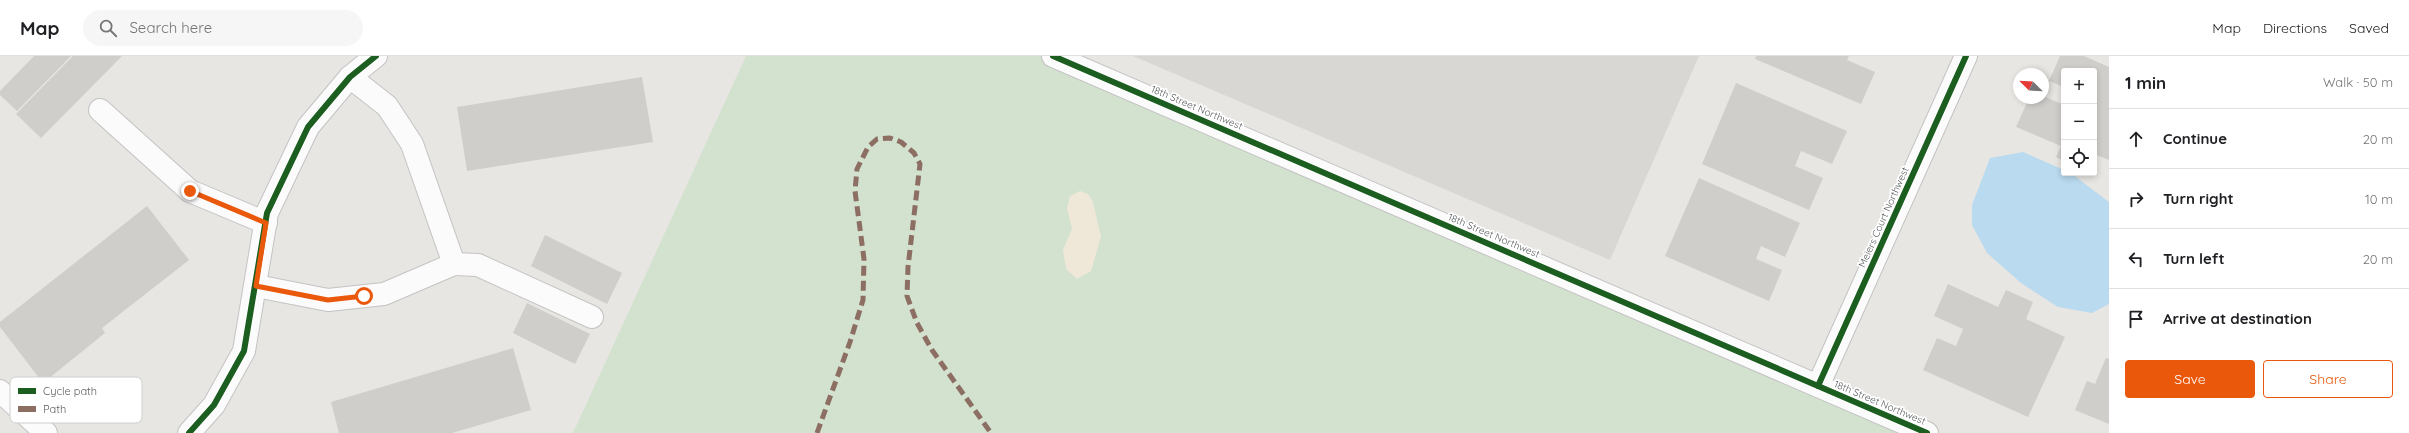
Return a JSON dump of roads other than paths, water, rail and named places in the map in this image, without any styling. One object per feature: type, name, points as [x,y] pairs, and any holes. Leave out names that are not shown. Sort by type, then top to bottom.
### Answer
[{"type":"street","points":[[189,433],[214,405],[244,351],[267,213],[308,127],[350,77],[376,56]]},
{"type":"street","name":"18th Street Northwest","points":[[1053,56],[1927,433]]},
{"type":"street","name":"Meiers Court Northwest","points":[[1818,386],[1966,56]]},
{"type":"street","points":[[350,77],[387,106],[412,144],[454,264]]},
{"type":"street","points":[[100,110],[190,191],[266,223]]},
{"type":"street","points":[[256,286],[328,300],[384,294],[454,264],[478,265],[592,317]]},
{"type":"street","points":[[0,391],[10,400]]},
{"type":"street","points":[[35,423],[46,433]]},
{"type":"water","points":[[2023,152],[2061,169],[2061,176],[2075,176],[2109,202],[2109,304],[2092,313],[2058,307],[2021,283],[1987,253],[1972,225],[1972,205],[1990,158]]}]
